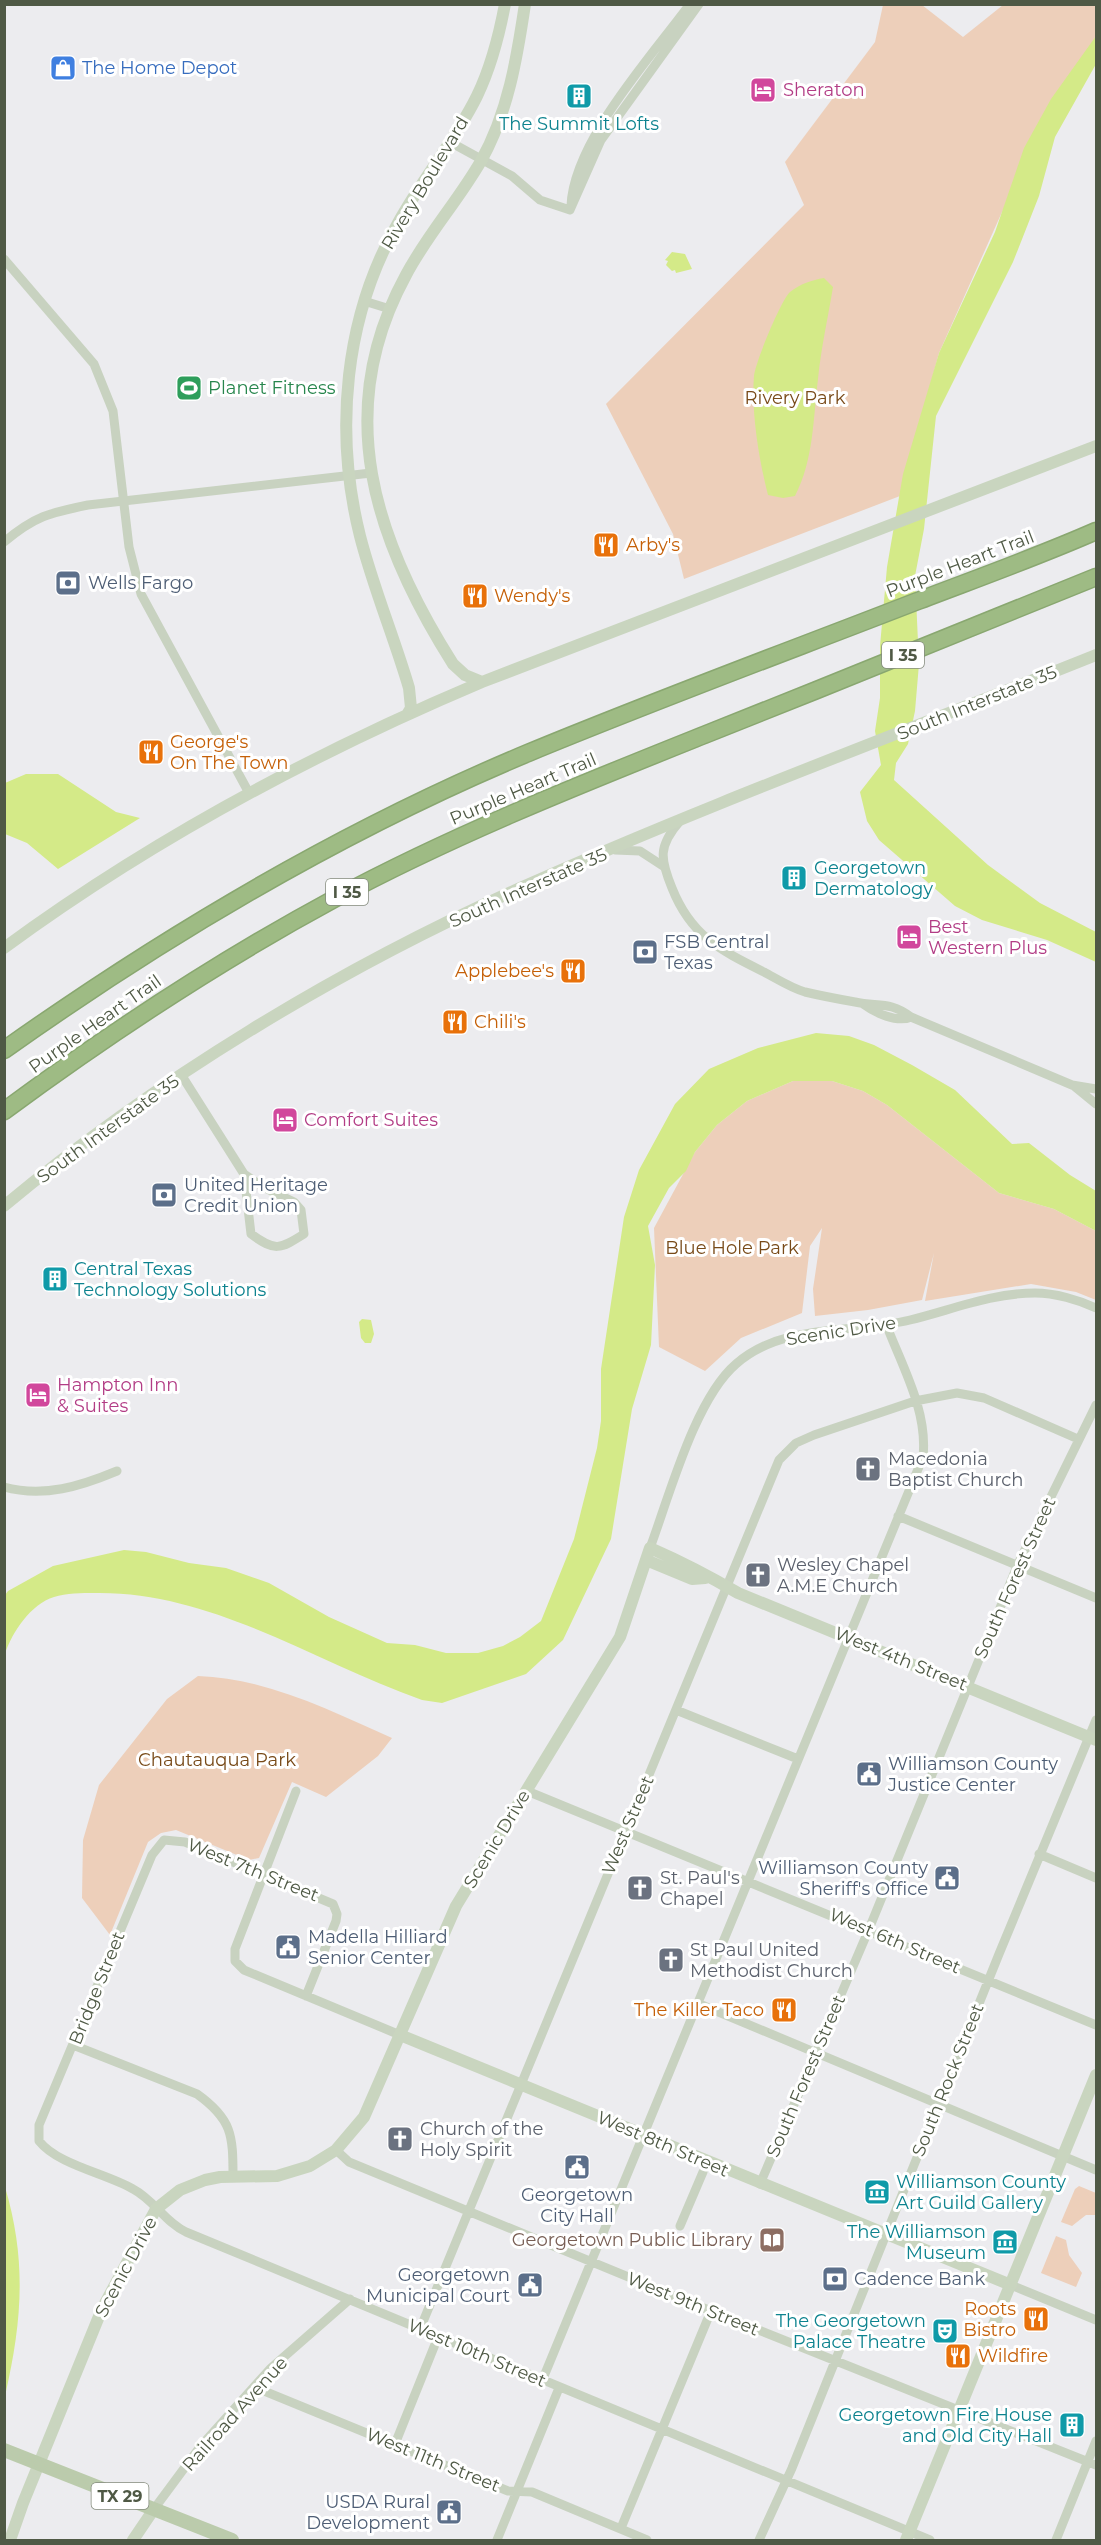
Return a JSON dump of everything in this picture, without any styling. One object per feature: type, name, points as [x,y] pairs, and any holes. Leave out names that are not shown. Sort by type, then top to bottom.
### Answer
[{"type":"highway","name":"Purple Heart Trail","points":[[4,1050],[99,982],[279,873],[426,798],[704,683],[1096,531]]},
{"type":"highway","name":"Purple Heart Trail","points":[[4,1111],[96,1044],[177,991],[334,899],[480,827],[1092,579]]},
{"type":"main road","name":"TX 29","points":[[7,2451],[232,2541]]},
{"type":"street","name":"Rivery Boulevard","points":[[408,713],[411,708],[410,690],[360,537],[349,476],[346,412],[348,374],[364,301],[391,234],[478,94],[490,63],[505,4]]},
{"type":"street","name":"Rivery Boulevard","points":[[482,682],[465,675],[453,664],[389,543],[371,473],[367,430],[369,394],[376,353],[390,309],[412,263],[482,160],[506,102],[525,4]]},
{"type":"street","points":[[570,210],[571,190],[576,172],[594,135],[690,4]]},
{"type":"street","points":[[570,210],[601,140],[699,4]]},
{"type":"street","points":[[450,142],[512,176],[540,200],[570,210]]},
{"type":"street","points":[[4,259],[94,364],[102,378],[116,427],[129,547],[141,594],[249,793]]},
{"type":"street","points":[[364,301],[390,309]]},
{"type":"street","points":[[4,948],[133,861],[249,793],[408,713],[482,682],[680,608],[1096,446]]},
{"type":"street","points":[[4,542],[27,523],[42,516],[88,505],[371,473]]},
{"type":"street","name":"South Interstate 35","points":[[4,1206],[85,1144],[182,1076],[350,973],[517,889],[680,821],[1096,655]]},
{"type":"street","points":[[680,821],[667,839],[663,866],[690,923],[724,952],[803,992],[863,1004],[875,1002],[894,1006],[911,1017],[1072,1085],[1096,1089]]},
{"type":"street","points":[[613,850],[640,851],[663,866]]},
{"type":"street","points":[[182,1076],[244,1174],[263,1187],[294,1202],[301,1210],[304,1234],[280,1248],[269,1246],[251,1234],[244,1174]]},
{"type":"street","points":[[1072,1085],[1096,1104]]},
{"type":"street","name":"Scenic Drive","points":[[10,2541],[102,2309],[156,2208],[191,2185],[220,2176],[276,2176],[293,2172],[336,2150],[364,2117],[456,1906],[620,1637],[648,1554],[704,1409],[712,1392],[735,1364],[768,1344],[787,1338],[886,1324],[1023,1294],[1046,1294],[1096,1308]]},
{"type":"street","points":[[542,2380],[923,1457],[924,1432],[921,1414],[886,1324]]},
{"type":"street","name":"West Street","points":[[420,2330],[728,1587],[772,1473],[787,1450],[814,1436],[942,1394],[984,1398],[1078,1439]]},
{"type":"street","points":[[1078,1439],[1096,1405]]},
{"type":"street","name":"South Forest Street","points":[[760,2184],[869,1929],[1018,1564],[1078,1439]]},
{"type":"street","points":[[4,1487],[36,1492],[65,1490],[117,1471]]},
{"type":"street","points":[[898,1516],[1096,1598]]},
{"type":"street","name":"West 4th Street","points":[[648,1554],[692,1579],[705,1578],[728,1587],[1093,1738]]},
{"type":"street","points":[[676,1710],[798,1759]]},
{"type":"street","name":"South Rock Street","points":[[759,2541],[1040,1854],[1093,1738],[1096,1720]]},
{"type":"street","points":[[262,1872],[296,1791]]},
{"type":"street","name":"West 6th Street","points":[[527,1791],[869,1929],[1096,2025]]},
{"type":"street","name":"West 7th Street","points":[[164,1840],[185,1842],[262,1872],[328,1900],[337,1909],[336,1921],[306,1996]]},
{"type":"street","name":"Bridge Street","points":[[39,2141],[39,2125],[152,1855],[164,1840]]},
{"type":"street","points":[[1040,1854],[1096,1878]]},
{"type":"street","name":"West 8th Street","points":[[262,1872],[235,1948],[235,1961],[244,1970],[760,2184],[1096,2320]]},
{"type":"street","points":[[697,2003],[1096,2170]]},
{"type":"street","points":[[73,2045],[197,2094],[212,2105],[222,2116],[233,2140],[233,2176]]},
{"type":"street","points":[[908,2536],[1096,2075]]},
{"type":"street","name":"West 10th Street","points":[[39,2141],[51,2153],[134,2189],[175,2227],[186,2232],[559,2388],[785,2479],[908,2536],[930,2541]]},
{"type":"street","name":"West 9th Street","points":[[336,2150],[349,2162],[469,2212],[1092,2463]]},
{"type":"street","points":[[680,2226],[703,2172]]},
{"type":"street","name":"Railroad Avenue","points":[[133,2541],[200,2447],[254,2387],[350,2299]]},
{"type":"street","points":[[621,2528],[711,2311]]},
{"type":"street","points":[[394,2444],[438,2337]]},
{"type":"street","name":"West 11th Street","points":[[254,2387],[517,2492],[532,2492],[621,2528],[646,2541]]},
{"type":"street","points":[[497,2541],[559,2388]]},
{"type":"street","points":[[1056,2541],[1092,2463],[1096,2441]]},
{"type":"green space","name":"Rivery Park","points":[[883,5],[922,5],[963,37],[1003,5],[1096,5],[1096,36],[1002,212],[939,353],[900,496],[684,579],[673,534],[606,404],[804,205],[785,162],[875,42]]},
{"type":"green space","name":"Blue Hole Park","points":[[793,1081],[832,1081],[863,1091],[887,1105],[999,1193],[1054,1209],[1096,1231],[1096,1300],[1076,1292],[1031,1284],[925,1301],[934,1253],[922,1300],[868,1310],[815,1316],[813,1289],[822,1228],[810,1246],[802,1313],[741,1338],[705,1371],[659,1347],[654,1228],[695,1152],[717,1125],[747,1101]]},
{"type":"green space","name":"Chautauqua Park","points":[[198,1676],[223,1678],[273,1689],[322,1707],[392,1738],[378,1756],[326,1797],[292,1782],[259,1858],[249,1860],[176,1830],[161,1833],[148,1842],[110,1935],[82,1898],[83,1840],[99,1785],[167,1699]]},
{"type":"green space","points":[[1079,2186],[1096,2193],[1096,2215],[1086,2215],[1072,2226],[1061,2222],[1075,2189]]},
{"type":"green space","points":[[1056,2236],[1066,2240],[1069,2255],[1082,2273],[1076,2287],[1041,2273]]},
{"type":"shaded area","points":[[1096,36],[1096,64],[1055,137],[1039,196],[1013,262],[936,416],[924,529],[915,576],[919,664],[915,711],[908,744],[896,763],[894,780],[988,865],[1040,903],[1096,932],[1096,962],[1047,940],[982,920],[955,906],[879,840],[867,821],[860,792],[881,765],[875,731],[880,698],[880,646],[887,567],[903,474],[939,353],[995,232],[1024,148],[1051,99]]},
{"type":"shaded area","points":[[672,252],[685,254],[692,269],[676,273],[675,270],[672,271],[666,265],[668,261],[665,260]]},
{"type":"shaded area","points":[[824,278],[833,287],[806,468],[795,496],[783,498],[768,495],[755,420],[753,390],[755,369],[786,297],[802,285]]},
{"type":"shaded area","points":[[26,774],[58,774],[116,812],[140,818],[58,869],[27,843],[5,834],[5,783]]},
{"type":"shaded area","points":[[816,1033],[849,1036],[874,1045],[955,1090],[1012,1144],[1029,1143],[1070,1175],[1096,1191],[1096,1231],[1054,1209],[999,1193],[887,1105],[863,1091],[832,1081],[793,1081],[747,1101],[717,1125],[695,1152],[686,1171],[669,1188],[648,1226],[655,1265],[651,1345],[632,1409],[611,1539],[563,1640],[526,1674],[442,1703],[422,1700],[262,1631],[221,1616],[138,1595],[95,1593],[59,1596],[38,1606],[30,1612],[18,1628],[5,1654],[5,1595],[8,1591],[53,1566],[124,1550],[146,1552],[189,1563],[226,1568],[269,1583],[329,1617],[387,1643],[415,1645],[446,1653],[478,1653],[503,1646],[520,1637],[541,1621],[574,1539],[597,1448],[601,1421],[601,1369],[624,1217],[639,1170],[675,1104],[709,1069],[758,1048]]},
{"type":"shaded area","points":[[362,1319],[371,1320],[374,1334],[371,1343],[365,1343],[361,1338],[359,1322]]},
{"type":"shaded area","points":[[5,2187],[17,2240],[20,2292],[15,2343],[5,2396]]},
{"type":"place","name":"The Home Depot","points":[[63,68]]},
{"type":"place","name":"Sheraton","points":[[763,90]]},
{"type":"place","name":"The Summit Lofts","points":[[579,96]]},
{"type":"place","name":"Planet Fitness","points":[[189,388]]},
{"type":"place","name":"Arby's","points":[[606,545]]},
{"type":"place","name":"Wells Fargo","points":[[68,583]]},
{"type":"place","name":"Wendy's","points":[[475,596]]},
{"type":"place","name":"George's On The Town","points":[[151,752]]},
{"type":"place","name":"Georgetown Dermatology","points":[[794,878]]},
{"type":"place","name":"Best Western Plus","points":[[909,937]]},
{"type":"place","name":"FSB Central Texas","points":[[645,952]]},
{"type":"place","name":"Applebee's","points":[[573,971]]},
{"type":"place","name":"Chili's","points":[[455,1022]]},
{"type":"place","name":"Comfort Suites","points":[[285,1120]]},
{"type":"place","name":"United Heritage Credit Union","points":[[164,1195]]},
{"type":"place","name":"Central Texas Technology Solutions","points":[[55,1279]]},
{"type":"place","name":"Hampton Inn & Suites","points":[[38,1395]]},
{"type":"place","name":"Macedonia Baptist Church","points":[[868,1469]]},
{"type":"place","name":"Wesley Chapel A.M.E Church","points":[[758,1575]]},
{"type":"place","name":"Williamson County Justice Center","points":[[869,1774]]},
{"type":"place","name":"Williamson County Sheriff's Office","points":[[947,1878]]},
{"type":"place","name":"St. Paul's Chapel","points":[[640,1888]]},
{"type":"place","name":"Madella Hilliard Senior Center","points":[[288,1947]]},
{"type":"place","name":"St Paul United Methodist Church","points":[[671,1960]]},
{"type":"place","name":"The Killer Taco","points":[[784,2010]]},
{"type":"place","name":"Church of the Holy Spirit","points":[[400,2139]]},
{"type":"place","name":"Georgetown City Hall","points":[[577,2167]]},
{"type":"place","name":"Williamson County Art Guild Gallery","points":[[877,2192]]},
{"type":"place","name":"Georgetown Public Library","points":[[772,2240]]},
{"type":"place","name":"The Williamson Museum","points":[[1005,2242]]},
{"type":"place","name":"Cadence Bank","points":[[835,2279]]},
{"type":"place","name":"Georgetown Municipal Court","points":[[530,2285]]},
{"type":"place","name":"Roots Bistro","points":[[1036,2319]]},
{"type":"place","name":"The Georgetown Palace Theatre","points":[[945,2331]]},
{"type":"place","name":"Wildfire","points":[[958,2356]]},
{"type":"place","name":"Georgetown Fire House and Old City Hall","points":[[1072,2425]]},
{"type":"place","name":"USDA Rural Development","points":[[449,2512]]}]
